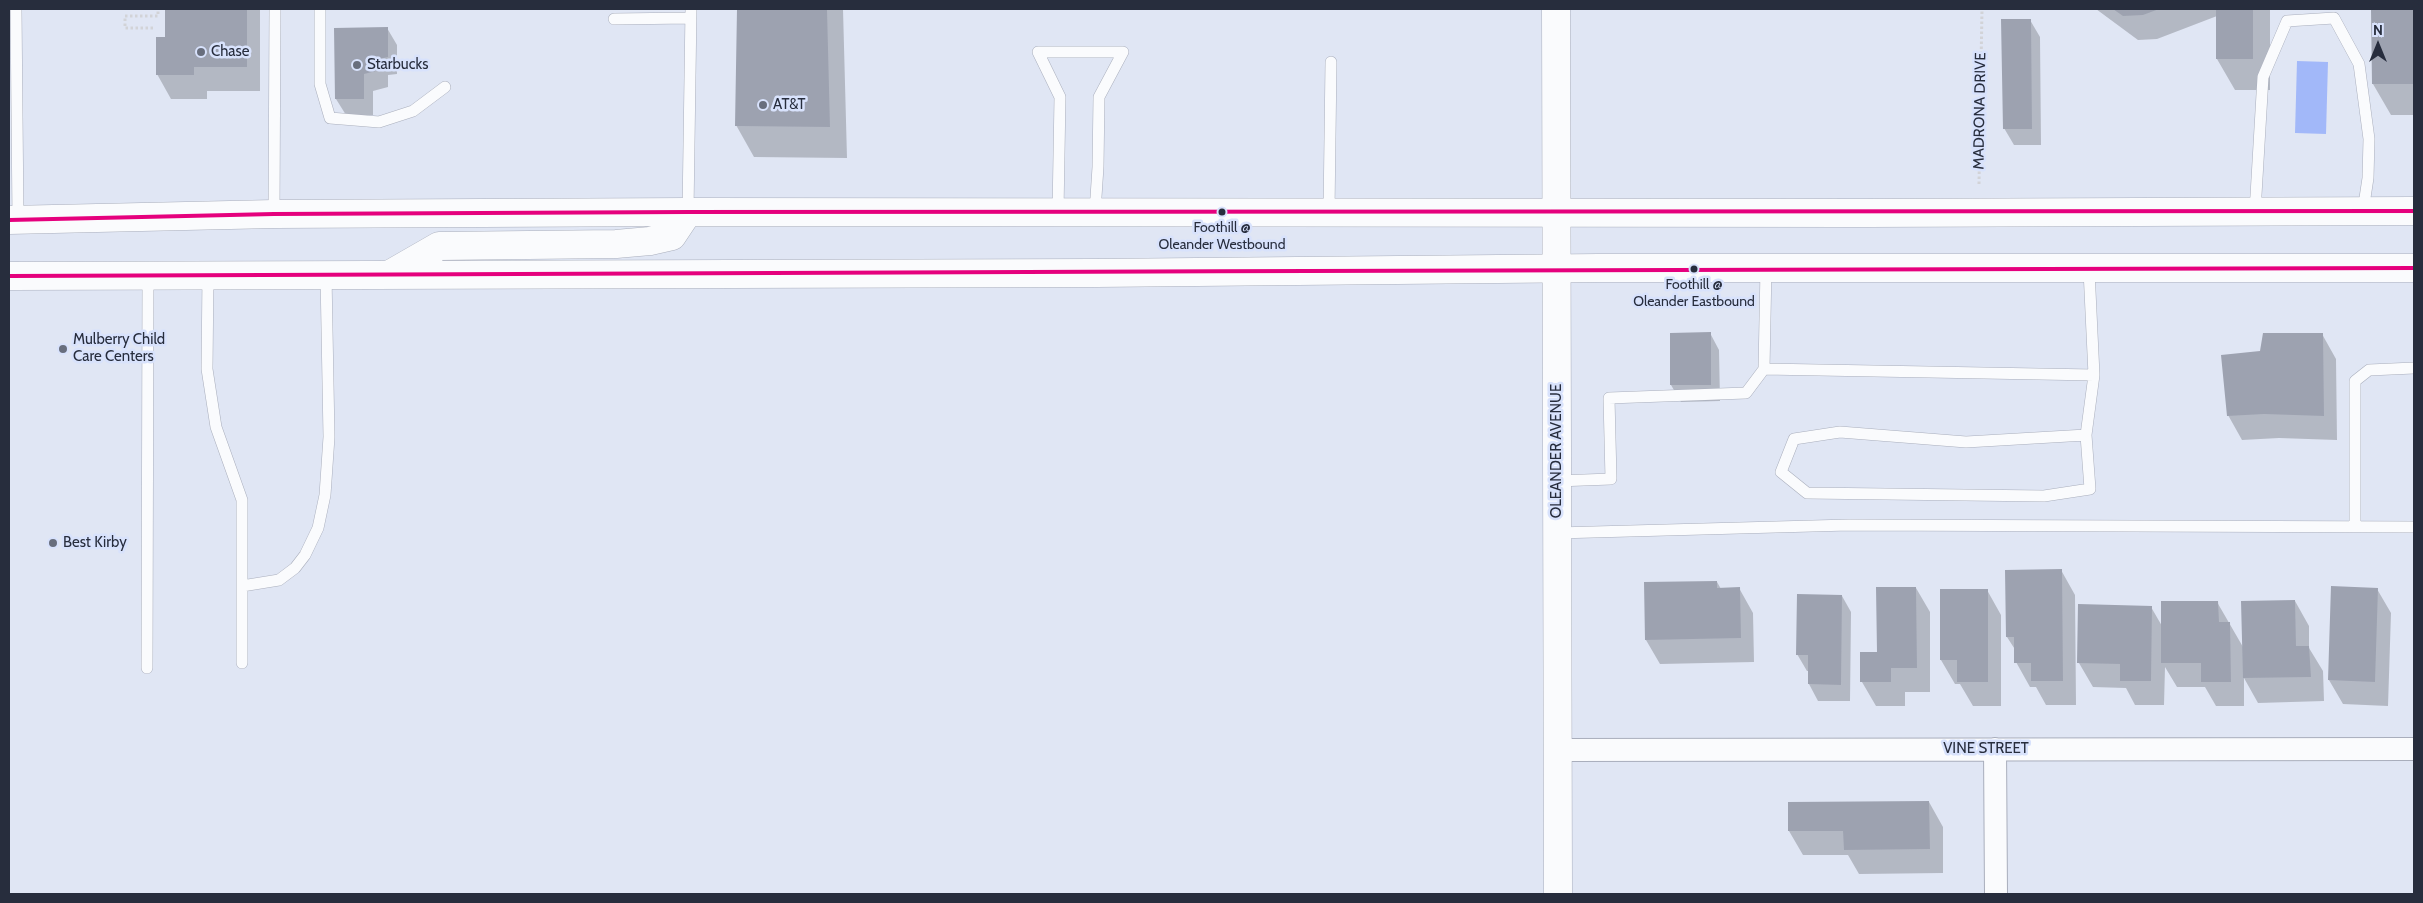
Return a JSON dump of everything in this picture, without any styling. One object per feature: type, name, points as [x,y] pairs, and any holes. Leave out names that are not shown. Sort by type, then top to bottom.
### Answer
[{"type":"main road","name":"OLEANDER AVENUE","points":[[1556,9],[1558,894]]},
{"type":"main road","points":[[14,220],[274,214],[688,212],[1557,211],[1979,213],[2414,211]]},
{"type":"main road","points":[[391,274],[439,246],[606,244],[650,241],[672,236],[688,212]]},
{"type":"main road","points":[[9,276],[1096,273],[1766,268],[2089,270],[2414,268]]},
{"type":"street","points":[[1995,749],[1996,894]]},
{"type":"street","name":"VINE STREET","points":[[1558,750],[2414,749]]},
{"type":"lane","points":[[14,220],[16,9]]},
{"type":"lane","points":[[274,9],[274,214]]},
{"type":"lane","points":[[320,9],[320,84],[330,118],[379,122],[413,111],[444,87]]},
{"type":"lane","points":[[614,19],[690,13],[688,212]]},
{"type":"lane","points":[[2255,212],[2263,78],[2287,21],[2334,18],[2359,64],[2369,139],[2368,178],[2363,211]]},
{"type":"lane","points":[[1058,212],[1060,98],[1038,52],[1123,52],[1099,97],[1095,212]]},
{"type":"lane","points":[[1329,212],[1331,62]]},
{"type":"lane","points":[[1557,481],[1611,479],[1609,398],[1746,393],[1764,369],[1766,268]]},
{"type":"lane","points":[[2086,434],[1966,442],[1840,432],[1794,439],[1781,472],[1807,493],[2044,496],[2090,489],[2086,434],[2094,375],[2089,270]]},
{"type":"lane","points":[[242,586],[279,580],[295,568],[305,554],[318,528],[325,495],[329,437],[326,274]]},
{"type":"lane","points":[[208,275],[207,369],[216,427],[242,500],[242,663]]},
{"type":"lane","points":[[147,668],[148,276]]},
{"type":"lane","points":[[2355,527],[2355,381],[2369,370],[2414,368]]},
{"type":"lane","points":[[1764,369],[2094,375]]},
{"type":"lane","points":[[1557,533],[1849,525],[2414,527]]},
{"type":"path","points":[[153,28],[125,28],[125,16],[158,16],[158,9]]},
{"type":"path","name":"MADRONA DRIVE","points":[[1979,213],[1982,9]]},
{"type":"water","points":[[2297,61],[2328,62],[2326,134],[2295,133]]},
{"type":"building","name":"Chase","points":[[165,9],[247,9],[247,67],[194,67],[194,75],[156,75],[156,37],[165,37]]},
{"type":"building","points":[[737,9],[827,9],[830,127],[735,126]]},
{"type":"building","points":[[2113,9],[2159,9],[2143,15],[2123,16]]},
{"type":"building","points":[[2216,9],[2253,9],[2253,59],[2216,59]]},
{"type":"building","points":[[2371,9],[2413,9],[2414,84],[2372,84]]},
{"type":"building","points":[[2001,19],[2031,19],[2032,129],[2003,129]]},
{"type":"building","name":"Starbucks","points":[[388,27],[388,57],[379,59],[380,70],[364,74],[364,99],[335,99],[334,28]]},
{"type":"building","points":[[1711,332],[1711,385],[1670,385],[1670,333]]},
{"type":"building","points":[[2263,333],[2323,333],[2324,416],[2264,414],[2227,416],[2221,355],[2260,351]]},
{"type":"building","points":[[2062,569],[2063,681],[2031,681],[2031,663],[2014,663],[2014,637],[2006,637],[2005,570]]},
{"type":"building","points":[[1717,581],[1717,588],[1740,587],[1741,638],[1645,640],[1644,582]]},
{"type":"building","points":[[2331,586],[2378,588],[2375,682],[2328,680]]},
{"type":"building","points":[[1876,587],[1916,587],[1917,668],[1891,668],[1891,682],[1860,682],[1860,652],[1877,652]]},
{"type":"building","points":[[1940,589],[1988,589],[1988,682],[1957,682],[1957,660],[1940,660]]},
{"type":"building","points":[[1797,594],[1842,595],[1841,685],[1808,684],[1808,655],[1796,655]]},
{"type":"building","points":[[2295,600],[2296,646],[2309,646],[2311,677],[2243,678],[2241,601]]},
{"type":"building","points":[[2161,601],[2218,601],[2219,622],[2230,622],[2231,682],[2201,682],[2201,663],[2161,663]]},
{"type":"building","points":[[2078,604],[2152,606],[2151,681],[2120,681],[2120,664],[2077,663]]},
{"type":"building","points":[[1929,801],[1930,849],[1844,850],[1843,831],[1788,831],[1788,802]]},
{"type":"transit line","points":[[9,220],[274,214],[688,212],[2414,211]]},
{"type":"transit line","points":[[9,276],[2414,268]]},
{"type":"place","name":"Chase","points":[[201,52]]},
{"type":"place","name":"Starbucks","points":[[357,65]]},
{"type":"place","name":"AT&T","points":[[763,105]]},
{"type":"place","name":"Foothill @ Oleander Westbound","points":[[1222,212]]},
{"type":"place","name":"Foothill @ Oleander Eastbound","points":[[1694,269]]},
{"type":"place","name":"Mulberry Child Care Centers","points":[[63,349]]},
{"type":"place","name":"Best Kirby","points":[[53,543]]}]
